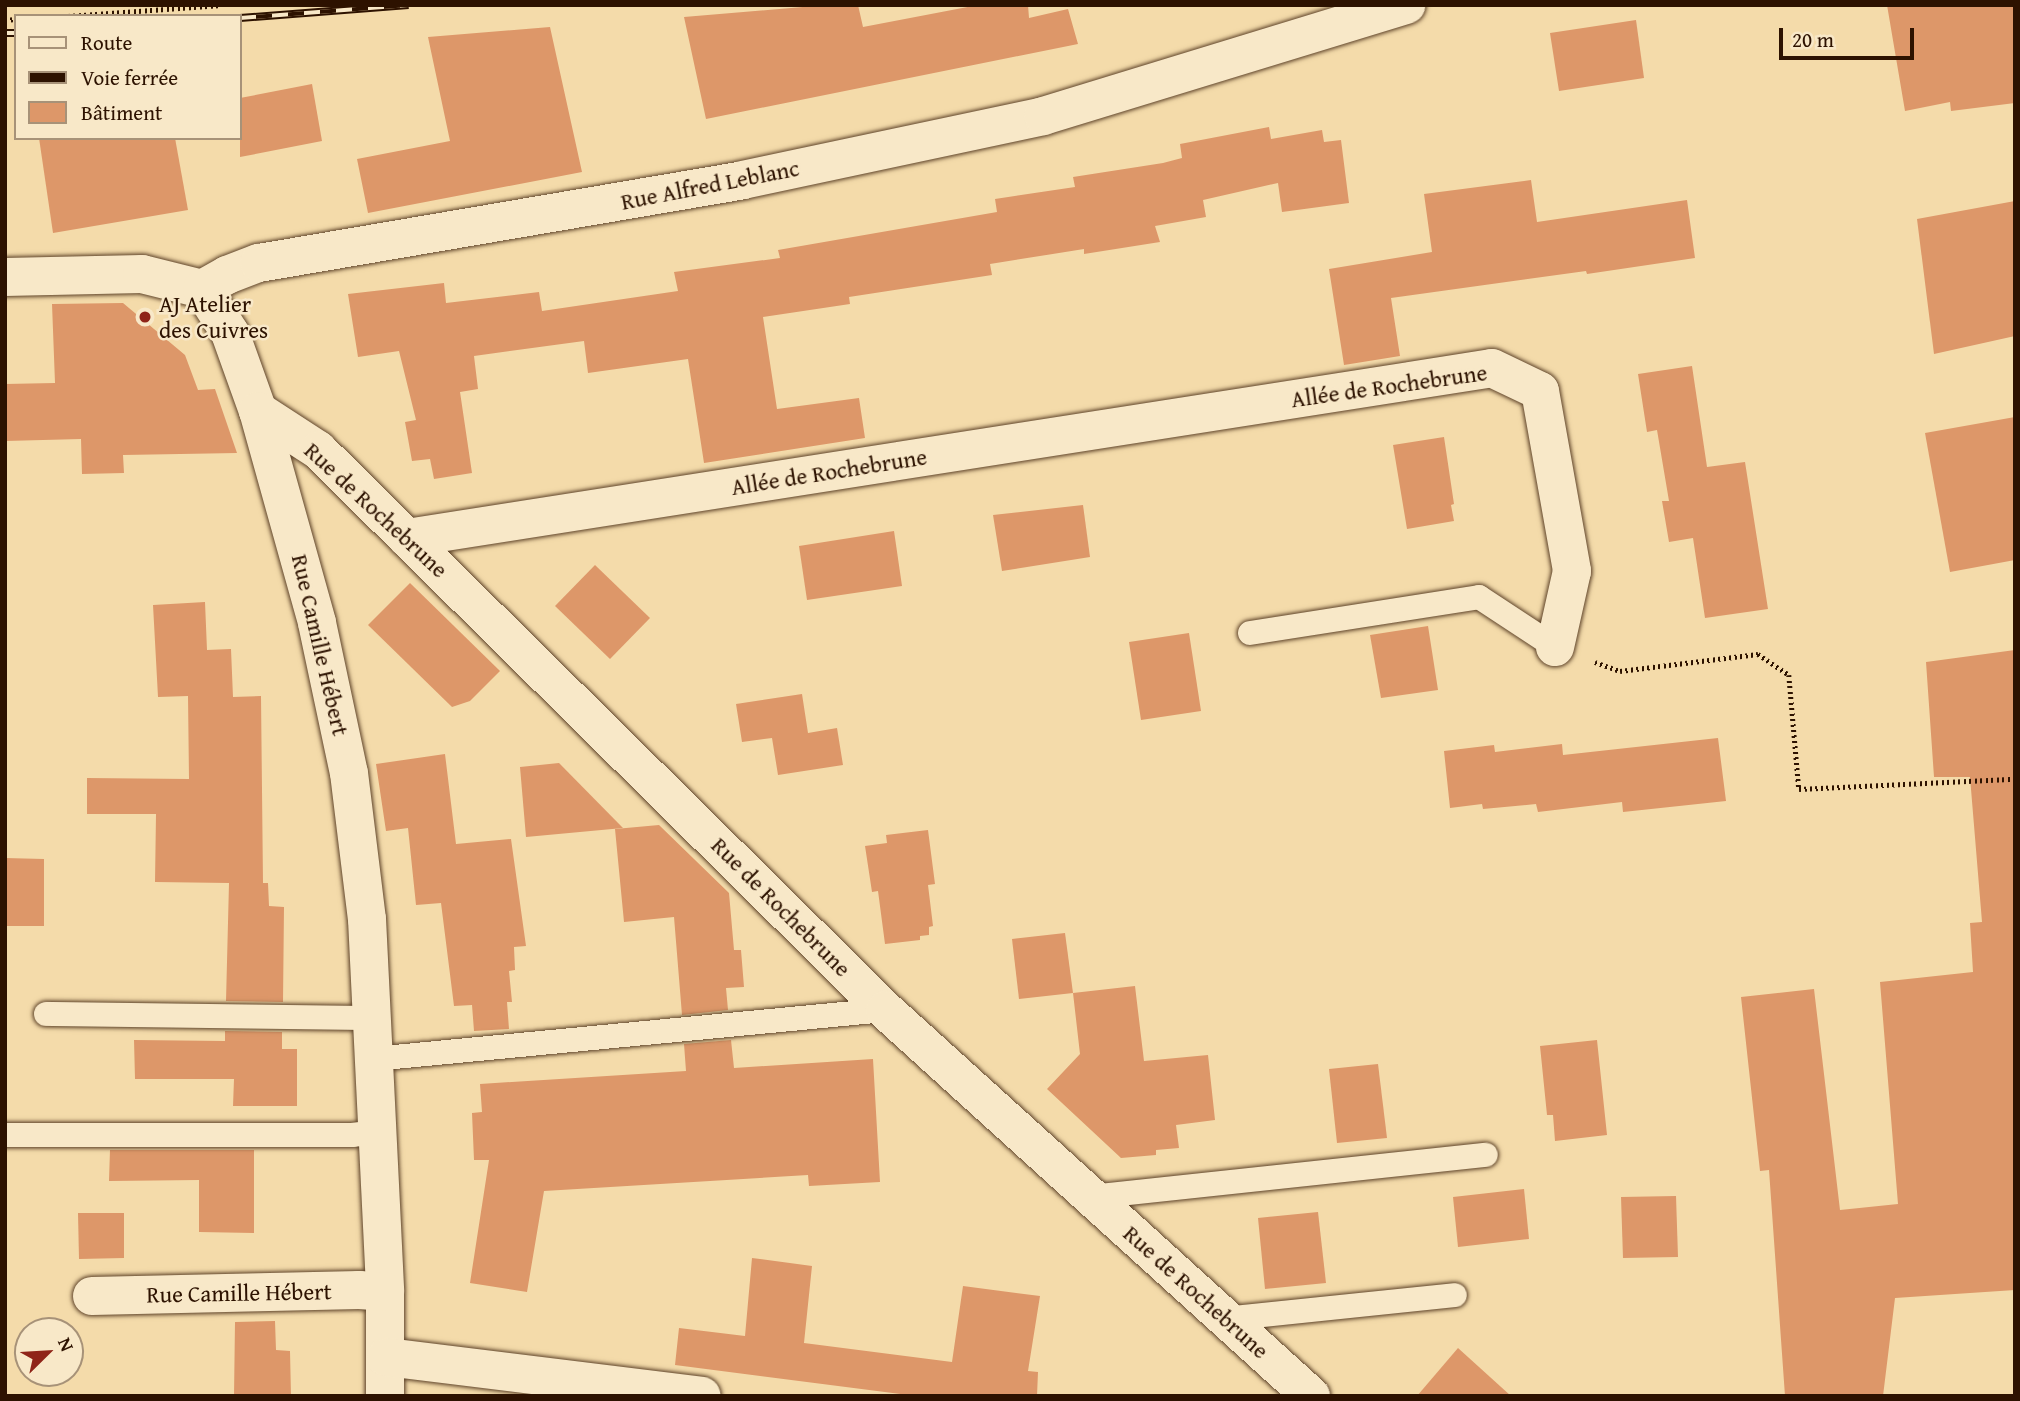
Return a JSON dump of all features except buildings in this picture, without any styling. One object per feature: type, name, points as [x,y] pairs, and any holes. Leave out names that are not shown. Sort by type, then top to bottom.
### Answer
[{"type":"street","name":"Rue Alfred Leblanc","points":[[202,289],[227,275],[259,263],[743,180],[1043,116],[1406,5]]},
{"type":"street","points":[[5,277],[142,274],[202,289]]},
{"type":"street","name":"Rue Camille Hébert","points":[[202,289],[230,333],[258,411],[317,622],[349,773],[363,879],[372,1018],[386,1293],[385,1396]]},
{"type":"street","name":"Allée de Rochebrune","points":[[407,538],[1492,368],[1540,391],[1572,571],[1555,647]]},
{"type":"street","name":"Rue de Rochebrune","points":[[258,411],[317,450],[885,1010],[1311,1396]]},
{"type":"street","name":"Rue Camille Hébert","points":[[92,1296],[359,1290],[386,1293]]},
{"type":"street","points":[[386,1357],[702,1396]]},
{"type":"lane","points":[[1250,633],[1479,597],[1555,647]]},
{"type":"lane","points":[[374,1059],[885,1010]]},
{"type":"lane","points":[[46,1014],[372,1018]]},
{"type":"lane","points":[[5,1135],[352,1135],[376,1132]]},
{"type":"lane","points":[[1091,1197],[1486,1155]]},
{"type":"lane","points":[[1224,1319],[1455,1296]]},
{"type":"path","points":[[96,14],[222,5]]},
{"type":"path","points":[[1555,647],[1620,671],[1758,654],[1789,675],[1799,789],[2015,779]]},
{"type":"railway","points":[[242,18],[408,5]]},
{"type":"railway","points":[[5,33],[14,33]]},
{"type":"place","name":"AJ Atelier des Cuivres","points":[[145,317]]}]
